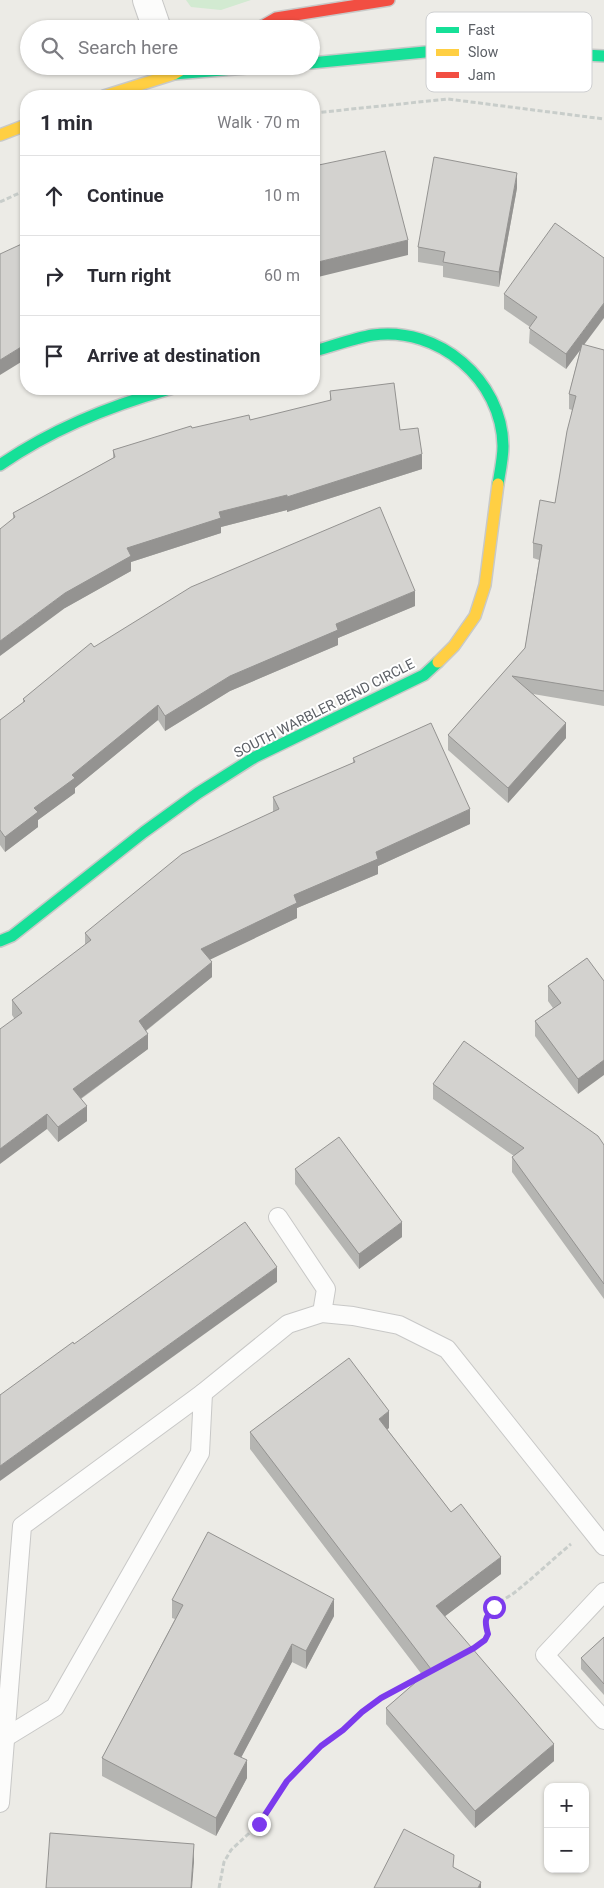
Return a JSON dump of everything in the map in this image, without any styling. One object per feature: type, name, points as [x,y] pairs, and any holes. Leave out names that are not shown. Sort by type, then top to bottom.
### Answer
[{"type":"street","points":[[147,0],[155,20]]},
{"type":"street","points":[[273,20],[389,0]]},
{"type":"street","points":[[320,62],[426,52]]},
{"type":"street","points":[[120,90],[162,75]]},
{"type":"street","points":[[0,135],[20,127]]},
{"type":"street","name":"SOUTH WARBLER BEND CIRCLE","points":[[0,941],[12,936],[144,832],[198,793],[256,757],[424,675],[454,646],[474,616],[485,584],[503,446],[498,416],[490,395],[468,366],[445,349],[411,336],[374,335],[320,349]]},
{"type":"street","points":[[0,465],[50,436],[90,416],[146,395]]},
{"type":"lane","points":[[278,1218],[326,1289],[322,1313]]},
{"type":"lane","points":[[0,1803],[22,1526],[203,1393],[288,1324],[322,1313],[353,1316],[399,1325],[447,1349],[604,1546]]},
{"type":"lane","points":[[6,1737],[55,1707],[200,1453],[203,1393]]},
{"type":"lane","points":[[604,1592],[545,1655],[604,1720]]},
{"type":"path","points":[[320,112],[448,98],[604,119]]},
{"type":"path","points":[[0,202],[20,193]]},
{"type":"path","points":[[467,1652],[485,1640],[488,1634],[485,1624],[486,1617],[494,1607],[590,1528]]},
{"type":"path","points":[[219,1888],[224,1862],[231,1850],[259,1824],[287,1781],[321,1746],[381,1698],[428,1672]]},
{"type":"green space","points":[[186,0],[251,0],[221,10],[191,7]]},
{"type":"building","points":[[385,151],[408,240],[320,262],[320,165]]},
{"type":"building","points":[[434,157],[517,173],[499,272],[443,262],[445,252],[418,247]]},
{"type":"building","points":[[555,223],[604,258],[604,303],[566,354],[529,328],[537,317],[504,294]]},
{"type":"building","points":[[20,245],[20,348],[0,360],[0,254]]},
{"type":"building","points":[[582,344],[604,350],[604,691],[512,676],[566,723],[508,788],[448,735],[525,648],[542,545],[533,543],[540,500],[555,503],[567,431],[576,396],[569,394]]},
{"type":"building","points":[[394,383],[400,430],[418,428],[422,454],[287,497],[287,495],[219,512],[221,518],[127,548],[131,556],[65,593],[0,641],[0,529],[15,517],[13,513],[115,457],[113,450],[191,426],[192,428],[249,415],[250,420],[331,400],[330,391]]},
{"type":"building","points":[[380,507],[415,591],[336,624],[338,630],[230,676],[165,716],[158,705],[72,775],[75,778],[34,808],[38,812],[5,837],[0,830],[0,720],[25,701],[23,699],[91,643],[94,647],[191,587]]},
{"type":"building","points":[[431,723],[470,809],[376,852],[378,859],[294,895],[297,903],[201,949],[212,962],[139,1021],[148,1034],[73,1089],[87,1106],[58,1127],[47,1114],[0,1149],[0,1029],[22,1013],[12,1000],[91,940],[85,933],[182,854],[279,809],[273,797],[355,762],[353,758]]},
{"type":"building","points":[[587,958],[604,981],[604,1060],[578,1079],[535,1021],[561,1003],[548,986]]},
{"type":"building","points":[[464,1041],[598,1136],[604,1145],[604,1284],[512,1157],[524,1148],[433,1084]]},
{"type":"building","points":[[339,1137],[402,1222],[359,1254],[295,1169]]},
{"type":"building","points":[[245,1222],[277,1267],[0,1466],[0,1395]]},
{"type":"building","points":[[349,1358],[389,1411],[379,1419],[451,1512],[461,1504],[501,1557],[436,1606],[554,1744],[475,1811],[386,1708],[431,1669],[250,1432]]},
{"type":"building","points":[[208,1532],[334,1599],[306,1651],[292,1644],[234,1754],[247,1760],[216,1818],[102,1758],[183,1605],[172,1600]]},
{"type":"building","points":[[604,1637],[604,1684],[581,1658]]},
{"type":"building","points":[[404,1829],[454,1855],[453,1867],[481,1882],[478,1888],[374,1888]]},
{"type":"building","points":[[50,1833],[194,1844],[191,1888],[46,1888]]},
{"type":"traffic: fast","points":[[320,62],[426,52]]},
{"type":"traffic: fast","points":[[592,55],[604,56]]},
{"type":"traffic: fast","points":[[320,349],[366,336],[397,334],[421,339],[443,349],[462,362],[479,380],[492,400],[500,422],[503,451],[498,484]]},
{"type":"traffic: fast","points":[[0,465],[40,440],[82,420],[151,395]]},
{"type":"traffic: fast","points":[[0,941],[12,936],[144,832],[198,793],[255,757],[424,675],[438,662]]},
{"type":"traffic: slow","points":[[123,90],[171,75]]},
{"type":"traffic: slow","points":[[0,135],[20,127]]},
{"type":"traffic: slow","points":[[438,662],[454,646],[475,616],[485,585],[498,484]]},
{"type":"traffic: jam","points":[[273,20],[389,0]]},
{"type":"route","points":[[259,1824],[287,1781],[321,1746],[343,1730],[362,1712],[381,1698],[474,1648],[485,1640],[488,1634],[485,1624],[486,1617],[494,1607]]}]
